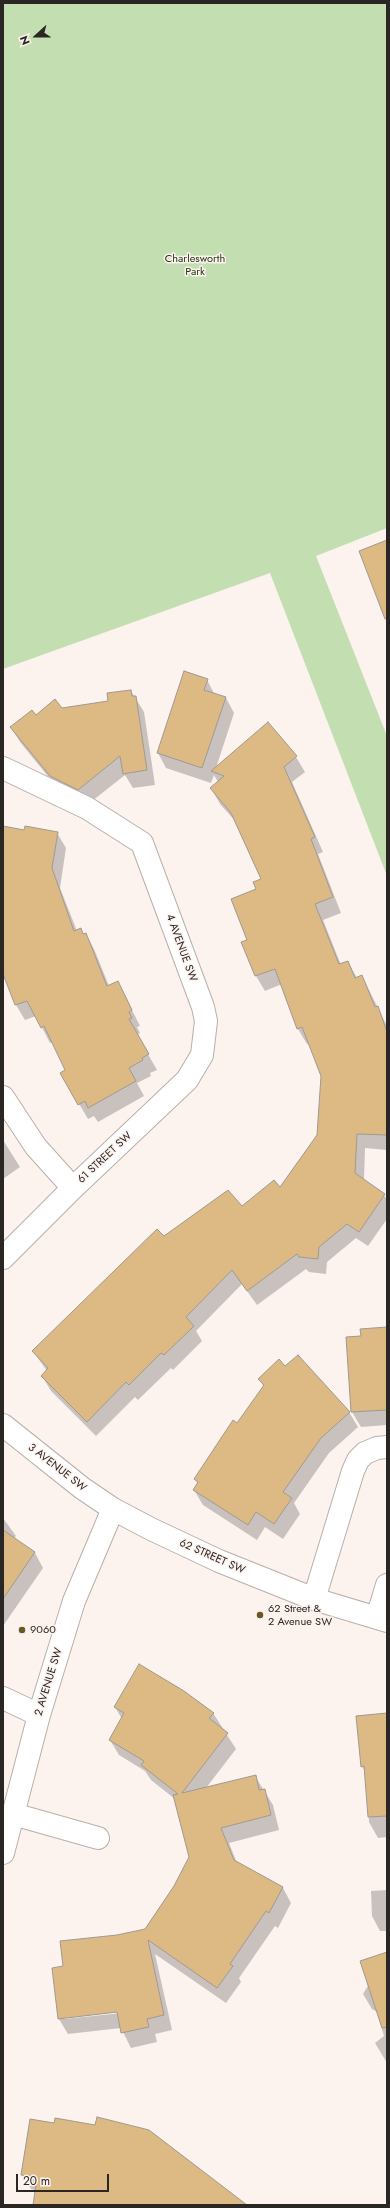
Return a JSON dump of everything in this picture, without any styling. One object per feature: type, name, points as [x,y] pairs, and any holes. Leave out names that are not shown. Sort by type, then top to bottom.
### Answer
[{"type":"street","name":"4 AVENUE SW","points":[[3,768],[87,808],[142,843],[203,1007],[206,1021],[202,1055]]},
{"type":"street","name":"61 STREET SW","points":[[3,1258],[73,1188],[187,1080],[202,1055]]},
{"type":"street","points":[[3,1097],[36,1147],[73,1188]]},
{"type":"street","name":"3 AVENUE SW","points":[[3,1426],[53,1466],[113,1509]]},
{"type":"street","points":[[314,1599],[353,1471],[358,1460],[365,1453],[377,1448],[387,1447]]},
{"type":"street","name":"62 STREET SW","points":[[113,1509],[219,1561],[314,1599],[382,1619],[387,1585]]},
{"type":"street","name":"2 AVENUE SW","points":[[3,1853],[39,1715],[74,1601],[113,1509]]},
{"type":"street","points":[[3,1698],[39,1715]]},
{"type":"street","points":[[13,1814],[98,1838]]},
{"type":"green space","name":"Charlesworth Park","points":[[3,3],[387,3],[387,528],[316,556],[387,736],[387,876],[270,573],[3,669]]},
{"type":"building","points":[[387,540],[387,619],[385,619],[359,551]]},
{"type":"building","points":[[184,671],[208,679],[204,690],[226,697],[202,768],[157,753]]},
{"type":"building","points":[[131,690],[132,696],[136,696],[147,770],[123,774],[120,756],[78,790],[50,776],[10,727],[32,710],[36,715],[55,699],[62,708],[108,701],[107,693]]},
{"type":"building","points":[[268,722],[297,756],[284,767],[315,837],[311,839],[333,897],[315,904],[339,964],[348,961],[355,978],[362,975],[375,1007],[378,1006],[387,1032],[387,1135],[357,1134],[355,1173],[385,1194],[359,1232],[347,1224],[319,1247],[318,1259],[299,1257],[297,1254],[247,1291],[232,1270],[186,1317],[194,1326],[164,1355],[161,1353],[129,1385],[126,1382],[87,1422],[41,1376],[48,1368],[32,1351],[157,1229],[164,1236],[228,1190],[242,1206],[274,1180],[280,1187],[317,1135],[321,1076],[302,1027],[297,1029],[275,969],[255,976],[241,942],[247,940],[231,899],[256,889],[253,882],[261,879],[231,813],[210,788],[224,776],[211,771]]},
{"type":"building","points":[[3,826],[24,830],[25,826],[58,832],[52,868],[74,931],[81,928],[83,934],[86,933],[107,986],[118,981],[132,1010],[129,1012],[132,1018],[129,1019],[149,1054],[142,1058],[143,1060],[129,1068],[136,1081],[88,1108],[85,1101],[78,1105],[60,1073],[65,1070],[44,1026],[41,1028],[27,1001],[15,1005],[3,974]]},
{"type":"building","points":[[387,1327],[387,1410],[351,1412],[346,1337],[361,1336],[360,1329]]},
{"type":"building","points":[[298,1355],[350,1412],[321,1438],[283,1492],[292,1498],[274,1524],[256,1512],[248,1525],[193,1490],[198,1482],[194,1479],[233,1420],[237,1423],[264,1385],[258,1379],[279,1359],[285,1366]]},
{"type":"building","points":[[3,1530],[35,1552],[3,1599]]},
{"type":"building","points":[[139,1664],[184,1691],[214,1713],[209,1718],[228,1733],[182,1793],[256,1775],[259,1790],[265,1789],[271,1815],[221,1828],[234,1860],[283,1887],[269,1913],[266,1911],[230,1964],[233,1966],[217,1988],[148,1940],[164,2015],[147,2019],[149,2027],[121,2033],[117,2012],[58,2019],[52,1968],[63,1966],[60,1941],[117,1935],[145,1929],[174,1886],[189,1857],[173,1795],[178,1794],[141,1765],[144,1761],[109,1740],[124,1713],[114,1707]]},
{"type":"building","points":[[387,1713],[387,1816],[368,1817],[364,1766],[361,1767],[356,1716]]},
{"type":"building","points":[[387,1952],[387,2027],[382,2028],[360,1961]]},
{"type":"building","points":[[97,2117],[149,2130],[247,2205],[33,2205],[37,2177],[21,2175],[30,2119],[54,2123],[55,2118],[95,2125]]},
{"type":"place","name":"62 Street & 2 Avenue SW","points":[[260,1615]]},
{"type":"place","name":"9060","points":[[22,1630]]}]
